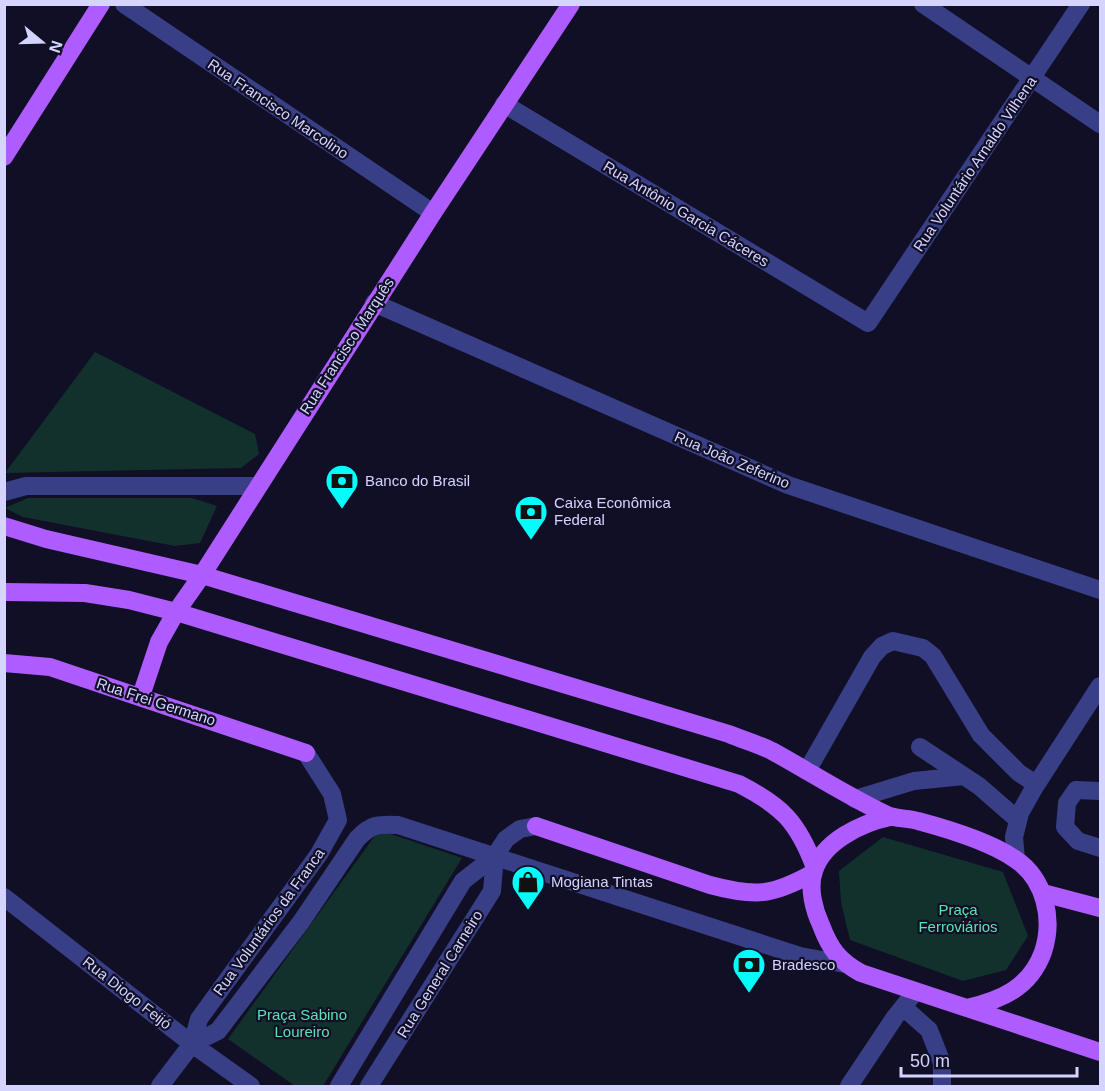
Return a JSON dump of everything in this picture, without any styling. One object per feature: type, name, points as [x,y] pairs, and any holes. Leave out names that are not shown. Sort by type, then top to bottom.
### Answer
[{"type":"main road","points":[[4,157],[100,4]]},
{"type":"main road","name":"Rua Francisco Marquês","points":[[141,696],[159,642],[176,612],[374,303],[571,4]]},
{"type":"main road","points":[[4,526],[46,539],[202,574],[729,734],[769,750],[890,817]]},
{"type":"main road","points":[[4,592],[85,593],[129,600],[176,612],[739,784],[762,796],[782,811],[798,830],[814,871],[812,893],[815,912],[833,951],[845,964],[861,973],[915,992],[1101,1052]]},
{"type":"main road","name":"Rua Frei Germano","points":[[4,663],[50,668],[141,696],[306,753]]},
{"type":"main road","points":[[536,826],[739,893],[780,890],[814,871],[830,846],[849,832],[870,821],[890,817],[916,820],[988,844],[1016,859],[1032,875],[1043,892],[1048,912],[1046,941],[1041,956],[1030,974],[1014,991],[995,1002],[967,1008]]},
{"type":"main road","points":[[1043,892],[1101,908]]},
{"type":"street","name":"Rua Francisco Marcolino","points":[[124,4],[433,213]]},
{"type":"street","points":[[923,4],[1101,124]]},
{"type":"street","name":"Rua Voluntário Arnaldo Vilhena","points":[[868,323],[1081,4]]},
{"type":"street","name":"Rua Antônio Garcia Cáceres","points":[[504,104],[868,323]]},
{"type":"street","name":"Rua João Zeferino","points":[[374,303],[788,485],[1101,590]]},
{"type":"street","points":[[4,492],[27,486],[258,486]]},
{"type":"street","points":[[807,771],[872,657],[882,646],[893,641],[923,648],[933,656],[981,735],[1019,773],[1036,784]]},
{"type":"street","points":[[1016,859],[1014,837],[1018,820],[1036,784],[1101,686]]},
{"type":"street","points":[[920,747],[979,786],[1018,820]]},
{"type":"street","points":[[306,753],[332,794],[347,853]]},
{"type":"street","points":[[855,799],[914,781],[964,776]]},
{"type":"street","points":[[1101,791],[1076,790],[1067,803],[1065,827],[1078,841],[1101,848]]},
{"type":"street","name":"Rua Voluntários da Franca","points":[[160,1086],[192,1044],[199,1019],[319,854],[338,820]]},
{"type":"street","points":[[192,1044],[218,1031],[301,922],[347,853],[367,829],[380,824],[398,825],[800,956],[845,964]]},
{"type":"street","points":[[339,1086],[464,881],[495,856],[506,839],[520,830],[536,826]]},
{"type":"street","name":"Rua General Carneiro","points":[[369,1086],[492,891],[495,856]]},
{"type":"street","name":"Rua Diogo Feijó","points":[[4,897],[192,1044],[251,1086]]},
{"type":"street","points":[[849,1086],[915,992]]},
{"type":"street","points":[[903,1007],[929,1030],[942,1063],[942,1086]]},
{"type":"green space","points":[[95,352],[255,434],[259,454],[241,468],[5,473]]},
{"type":"green space","points":[[28,498],[192,498],[217,506],[200,543],[175,546],[23,517],[5,508]]},
{"type":"green space","name":"Praça Sabino Loureiro","points":[[379,830],[462,858],[323,1086],[295,1086],[228,1039]]},
{"type":"green space","name":"Praça Ferroviários","points":[[883,837],[1003,872],[1028,936],[1006,970],[963,981],[850,940],[841,902],[839,871]]},
{"type":"place","name":"Banco do Brasil","points":[[342,510]]},
{"type":"place","name":"Caixa Econômica Federal","points":[[531,541]]},
{"type":"place","name":"Mogiana Tintas","points":[[528,911]]},
{"type":"place","name":"Bradesco","points":[[749,994]]}]
